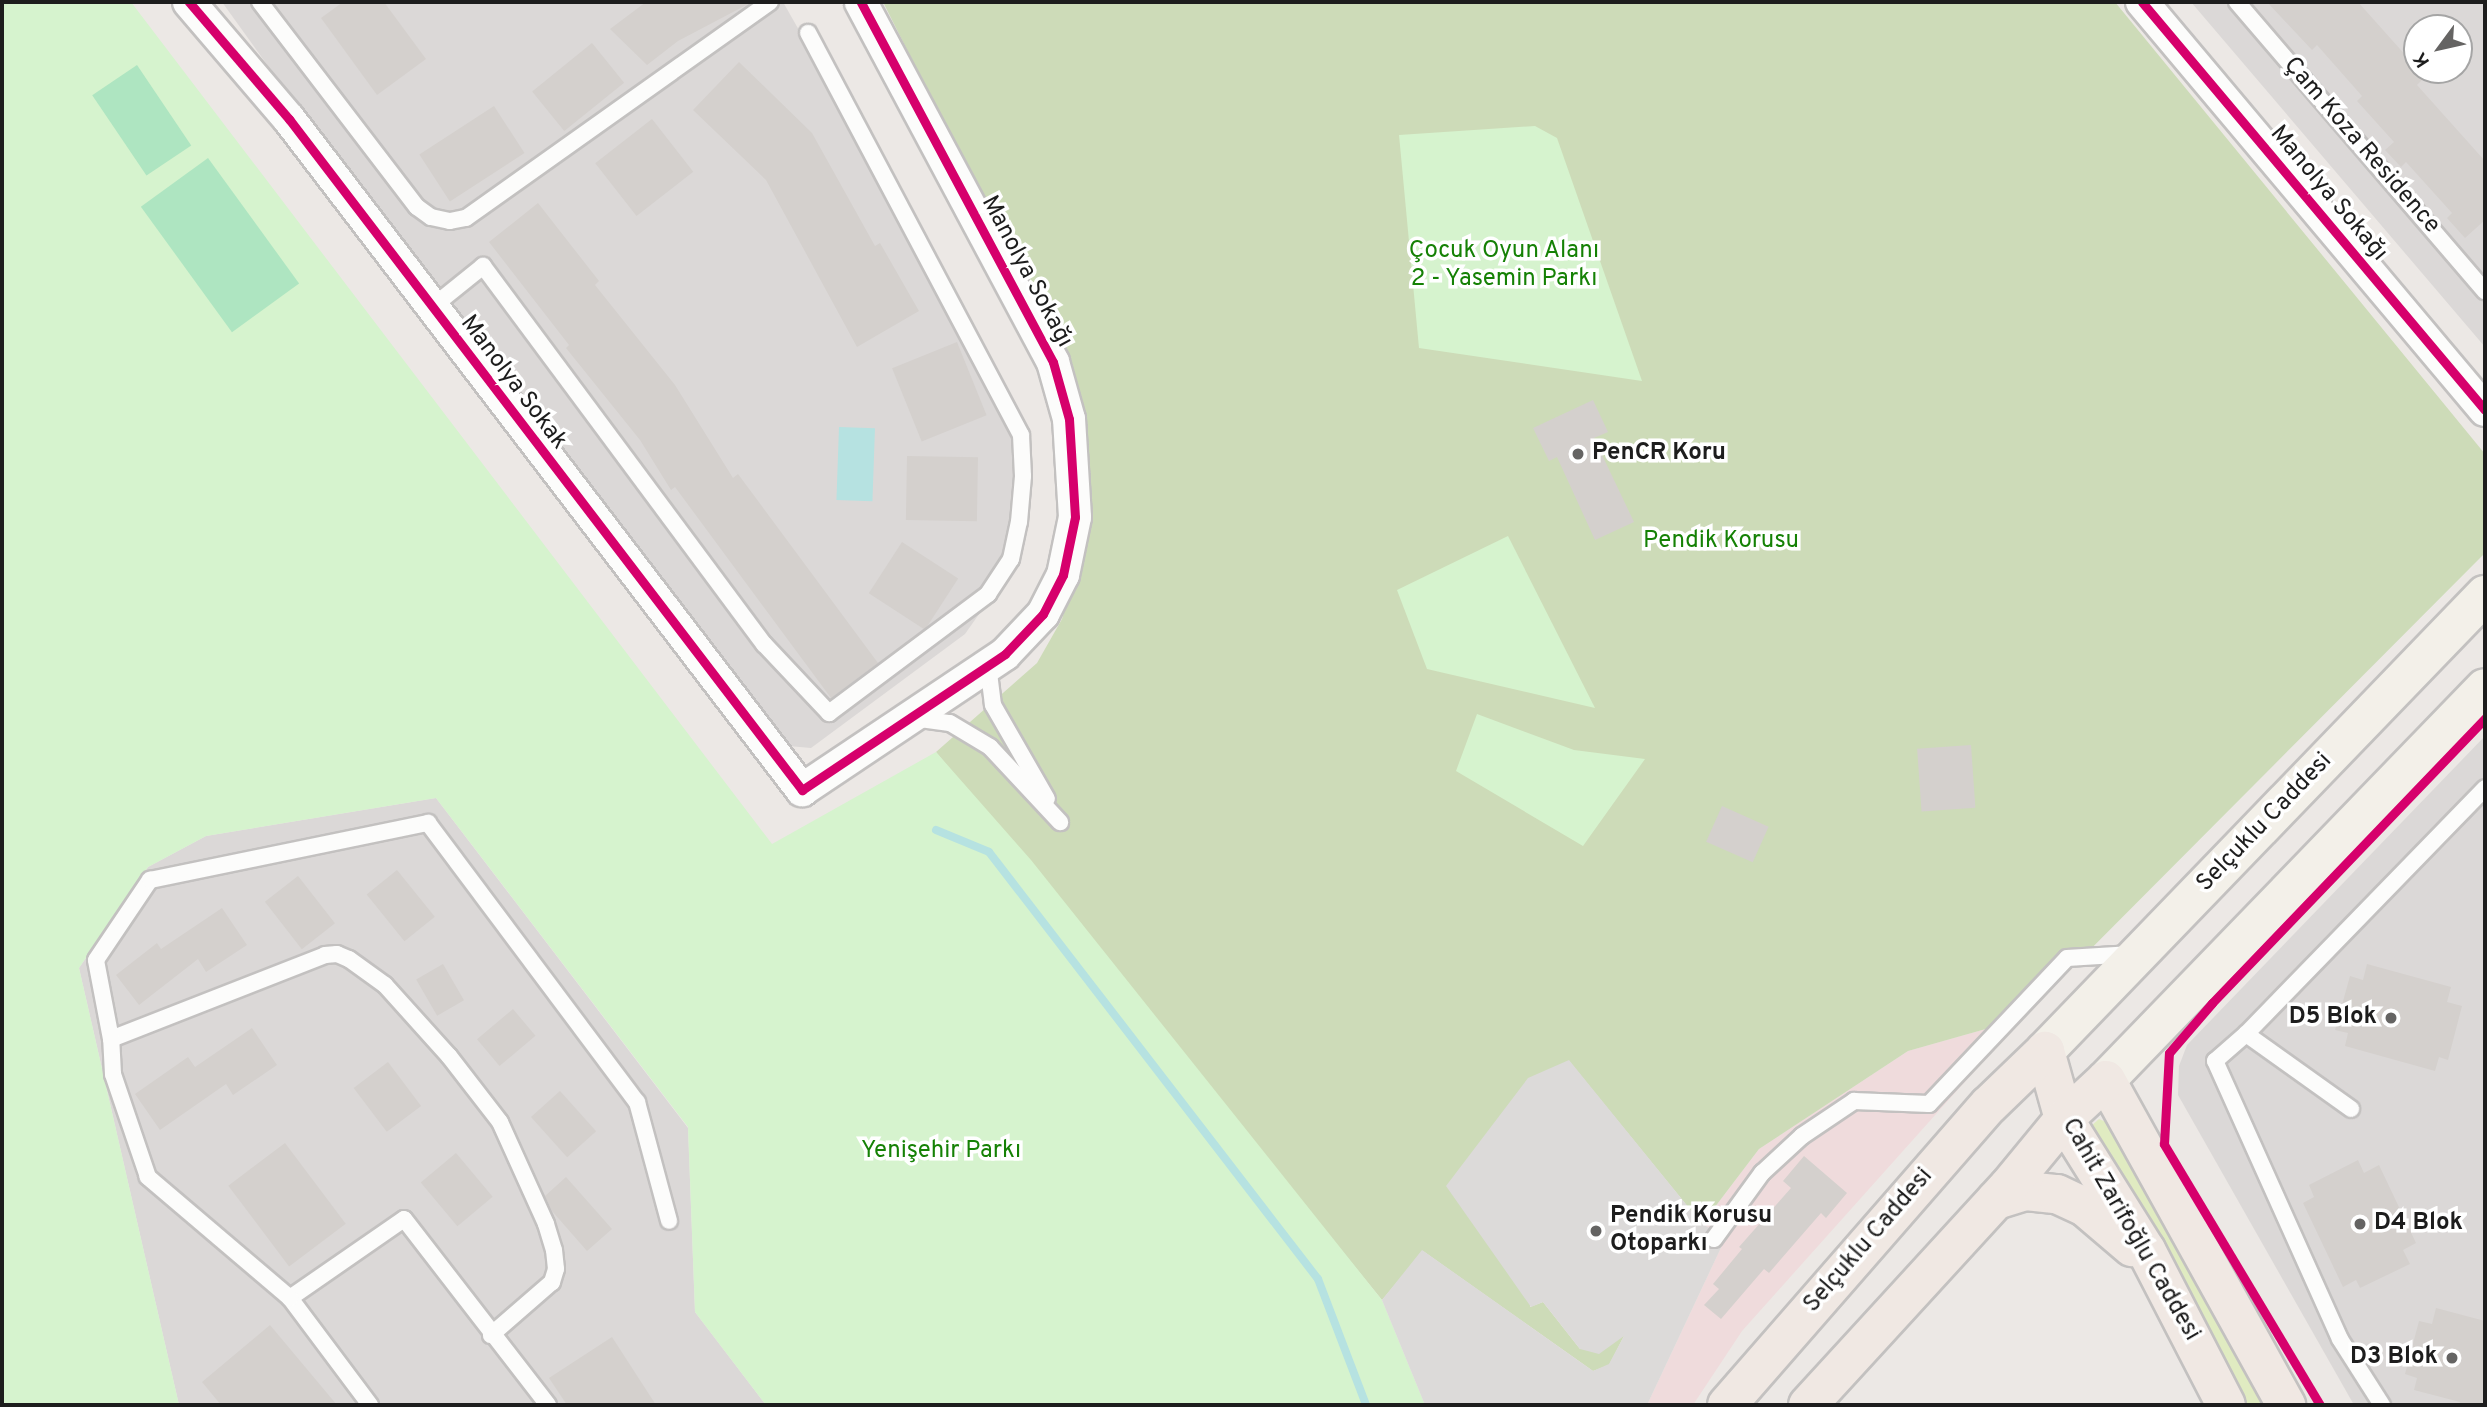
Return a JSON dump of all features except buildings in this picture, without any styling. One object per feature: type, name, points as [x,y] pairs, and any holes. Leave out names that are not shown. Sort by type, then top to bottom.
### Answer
[{"type":"main road","name":"Selçuklu Caddesi","points":[[1727,1405],[1989,1105],[2045,1051],[2485,595]]},
{"type":"main road","points":[[1808,1405],[1996,1200],[2064,1119],[2106,1080],[2485,688]]},
{"type":"main road","points":[[2045,1051],[2106,1080]]},
{"type":"main road","name":"Cahit Zarifoğlu Caddesi","points":[[2045,1051],[2064,1119],[2102,1177],[2160,1276],[2226,1405]]},
{"type":"main road","name":"Cahit Zarifoğlu Caddesi","points":[[2106,1080],[2286,1405]]},
{"type":"main road","points":[[1996,1200],[2026,1191],[2057,1194],[2085,1207],[2122,1237],[2160,1276]]},
{"type":"street","name":"Manolya Sokak","points":[[189,2],[289,119],[802,790]]},
{"type":"street","name":"Manolya Sokağı","points":[[802,790],[1004,654],[1042,614],[1063,575],[1075,517],[1069,419],[1053,362],[861,2]]},
{"type":"street","name":"Manolya Sokağı","points":[[2142,2],[2485,410]]},
{"type":"lane","points":[[260,2],[417,207],[431,217],[450,221],[466,218],[770,2]]},
{"type":"lane","name":"Çam Koza Residence","points":[[2236,2],[2485,291]]},
{"type":"lane","points":[[431,308],[483,266],[764,644],[829,713],[988,594],[1011,559],[1019,522],[1023,476],[1021,435],[808,33]]},
{"type":"lane","points":[[911,717],[950,723],[990,747],[1060,822],[993,705],[988,665]]},
{"type":"lane","points":[[2382,1405],[2340,1339],[2215,1061],[2246,1034],[2485,788]]},
{"type":"lane","points":[[370,1405],[290,1298],[148,1177],[113,1074],[111,1039],[96,960],[149,880],[428,823],[637,1102],[669,1221]]},
{"type":"lane","points":[[1714,1239],[1762,1173],[1812,1129],[1854,1101],[1929,1104],[2067,958],[2140,953]]},
{"type":"lane","points":[[111,1039],[325,955],[337,954],[349,959],[385,985],[449,1056],[500,1122],[546,1224],[556,1269],[552,1282],[491,1335]]},
{"type":"lane","points":[[2246,1034],[2351,1109]]},
{"type":"lane","points":[[290,1298],[404,1219],[491,1335],[548,1405]]},
{"type":"shaded area","points":[[222,2],[783,2],[1000,384],[1023,493],[1008,573],[965,634],[811,748],[777,745],[413,268]]},
{"type":"shaded area","points":[[2191,2],[2485,2],[2485,347]]},
{"type":"shaded area","points":[[2485,736],[2485,1405],[2354,1405],[2178,1095],[2179,1066],[2187,1045]]},
{"type":"shaded area","points":[[436,798],[688,1128],[695,1312],[766,1405],[179,1405],[79,968],[148,867],[206,836]]},
{"type":"shaded area","points":[[2021,1019],[1742,1331],[1693,1405],[1647,1405],[1726,1237],[1702,1224],[1759,1149],[1908,1051]]},
{"type":"shaded area","name":"Pendik Korusu Otoparkı","points":[[1569,1060],[1702,1224],[1726,1237],[1647,1405],[1425,1405],[1382,1300],[1422,1250],[1593,1371],[1609,1364],[1624,1336],[1599,1354],[1580,1349],[1543,1302],[1531,1307],[1446,1186],[1528,1078]]},
{"type":"green space","name":"Yenişehir Parkı","points":[[2,2],[131,2],[772,844],[936,752],[1031,860],[1382,1300],[1425,1405],[766,1405],[695,1312],[688,1127],[436,798],[206,836],[148,867],[79,968],[179,1405],[2,1405]]},
{"type":"green space","name":"Pendik Korusu","points":[[883,2],[2115,2],[2485,454],[2485,553],[2021,1019],[1908,1051],[1759,1149],[1702,1224],[1569,1061],[1530,1307],[1543,1302],[1580,1349],[1625,1334],[1609,1365],[1593,1371],[1423,1251],[1382,1300],[936,752],[1037,663],[1062,619],[1093,519],[1082,399]]},
{"type":"green space","points":[[137,65],[191,145],[146,176],[92,95]]},
{"type":"green space","name":"Çocuk Oyun Alanı 2 - Yasemin Parkı","points":[[1535,126],[1557,138],[1642,381],[1419,348],[1399,135]]},
{"type":"green space","points":[[208,158],[299,283],[232,332],[141,207]]},
{"type":"green space","points":[[1508,536],[1595,708],[1427,669],[1397,590]]},
{"type":"green space","points":[[1477,714],[1574,750],[1645,759],[1583,846],[1456,771]]},
{"type":"green space","points":[[2099,1119],[2106,1122],[2269,1405],[2244,1405],[2090,1127]]},
{"type":"water","points":[[839,427],[875,428],[872,501],[836,500]]},
{"type":"waterway","points":[[936,830],[989,852],[1318,1279],[1366,1405]]},
{"type":"cycle path","points":[[189,2],[289,119],[802,790],[1005,654],[1043,614],[1063,575],[1075,517],[1069,419],[1053,362],[861,2]]},
{"type":"cycle path","points":[[2142,2],[2485,410]]},
{"type":"cycle path","points":[[2320,1405],[2164,1144],[2169,1053],[2212,1003],[2485,718]]},
{"type":"place","name":"PenCR Koru","points":[[1578,454]]},
{"type":"place","name":"D5 Blok","points":[[2391,1018]]},
{"type":"place","name":"D4 Blok","points":[[2360,1224]]},
{"type":"place","name":"Pendik Korusu Otoparkı","points":[[1596,1231]]},
{"type":"place","name":"D3 Blok","points":[[2452,1358]]}]
